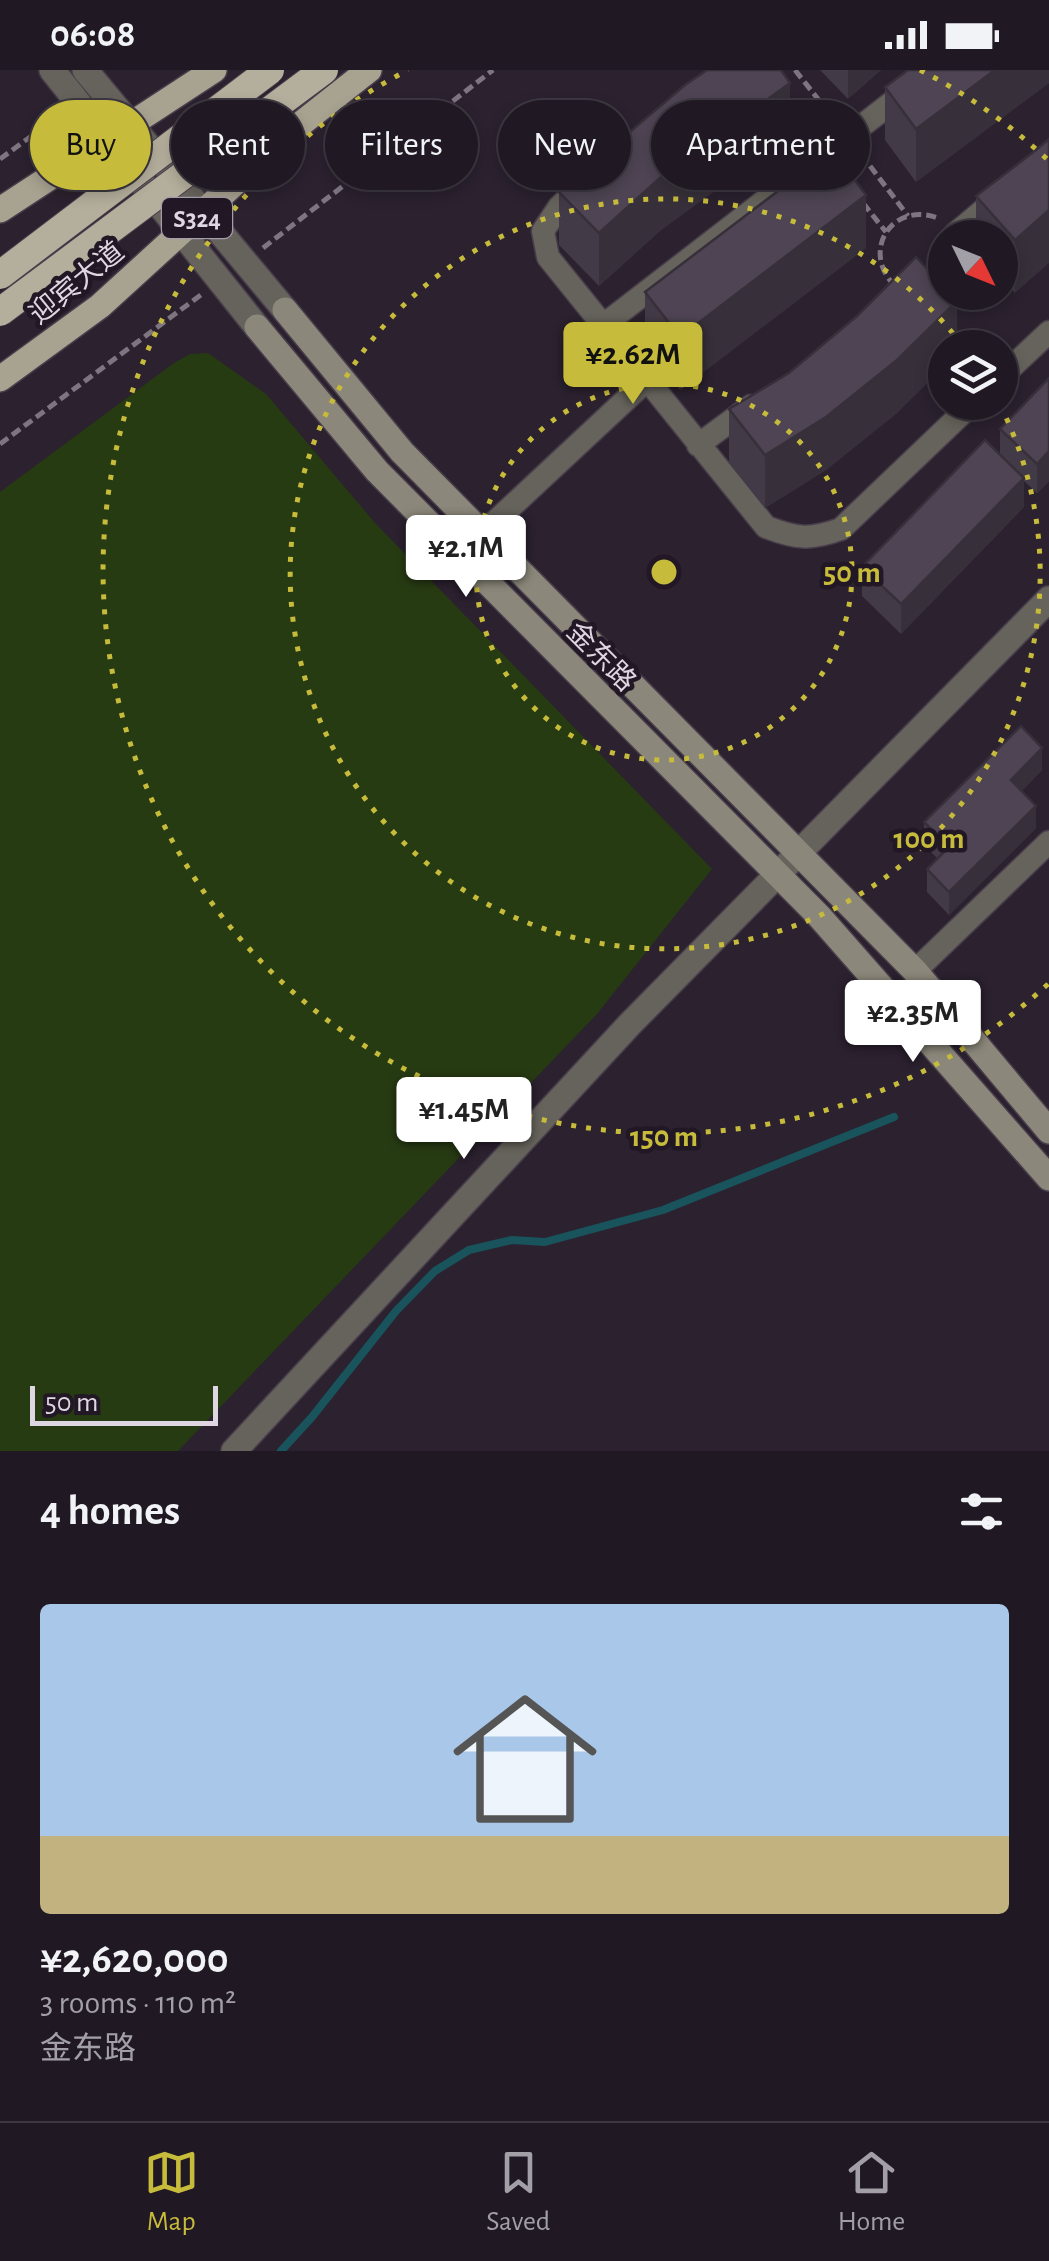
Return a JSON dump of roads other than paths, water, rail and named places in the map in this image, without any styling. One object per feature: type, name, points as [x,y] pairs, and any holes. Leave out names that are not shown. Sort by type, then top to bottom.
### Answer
[{"type":"highway","points":[[151,158],[253,70]]},
{"type":"highway","points":[[151,159],[270,70]]},
{"type":"highway","points":[[0,312],[324,70]]},
{"type":"highway","points":[[0,275],[110,190]]},
{"type":"main road","points":[[151,110],[214,70]]},
{"type":"main road","name":"迎宾大道","points":[[0,379],[100,306],[293,130],[369,70]]},
{"type":"main road","points":[[0,210],[30,190]]},
{"type":"main road","name":"金东路","points":[[285,310],[402,452],[915,971],[1049,1131]]},
{"type":"main road","name":"金东路","points":[[256,327],[377,471],[819,916],[1049,1178]]},
{"type":"street","name":"金东路","points":[[52,70],[76,100]]},
{"type":"street","name":"金东路","points":[[85,70],[110,100]]},
{"type":"street","points":[[602,327],[934,70]]},
{"type":"street","name":"金东路","points":[[151,149],[285,310]]},
{"type":"street","points":[[975,220],[1022,179]]},
{"type":"street","name":"金东路","points":[[148,190],[256,327]]},
{"type":"street","points":[[578,190],[559,207],[543,231],[548,257],[766,527],[788,536],[814,539],[841,529],[955,420]]},
{"type":"street","points":[[1018,361],[1049,332]]},
{"type":"street","points":[[482,532],[646,381]]},
{"type":"street","points":[[698,444],[762,398]]},
{"type":"street","points":[[234,1451],[630,1024],[1049,598]]},
{"type":"street","points":[[915,971],[1049,842]]},
{"type":"waterway","points":[[281,1451],[396,1311],[435,1271],[469,1250],[512,1240],[545,1242],[663,1210],[894,1117]]}]
